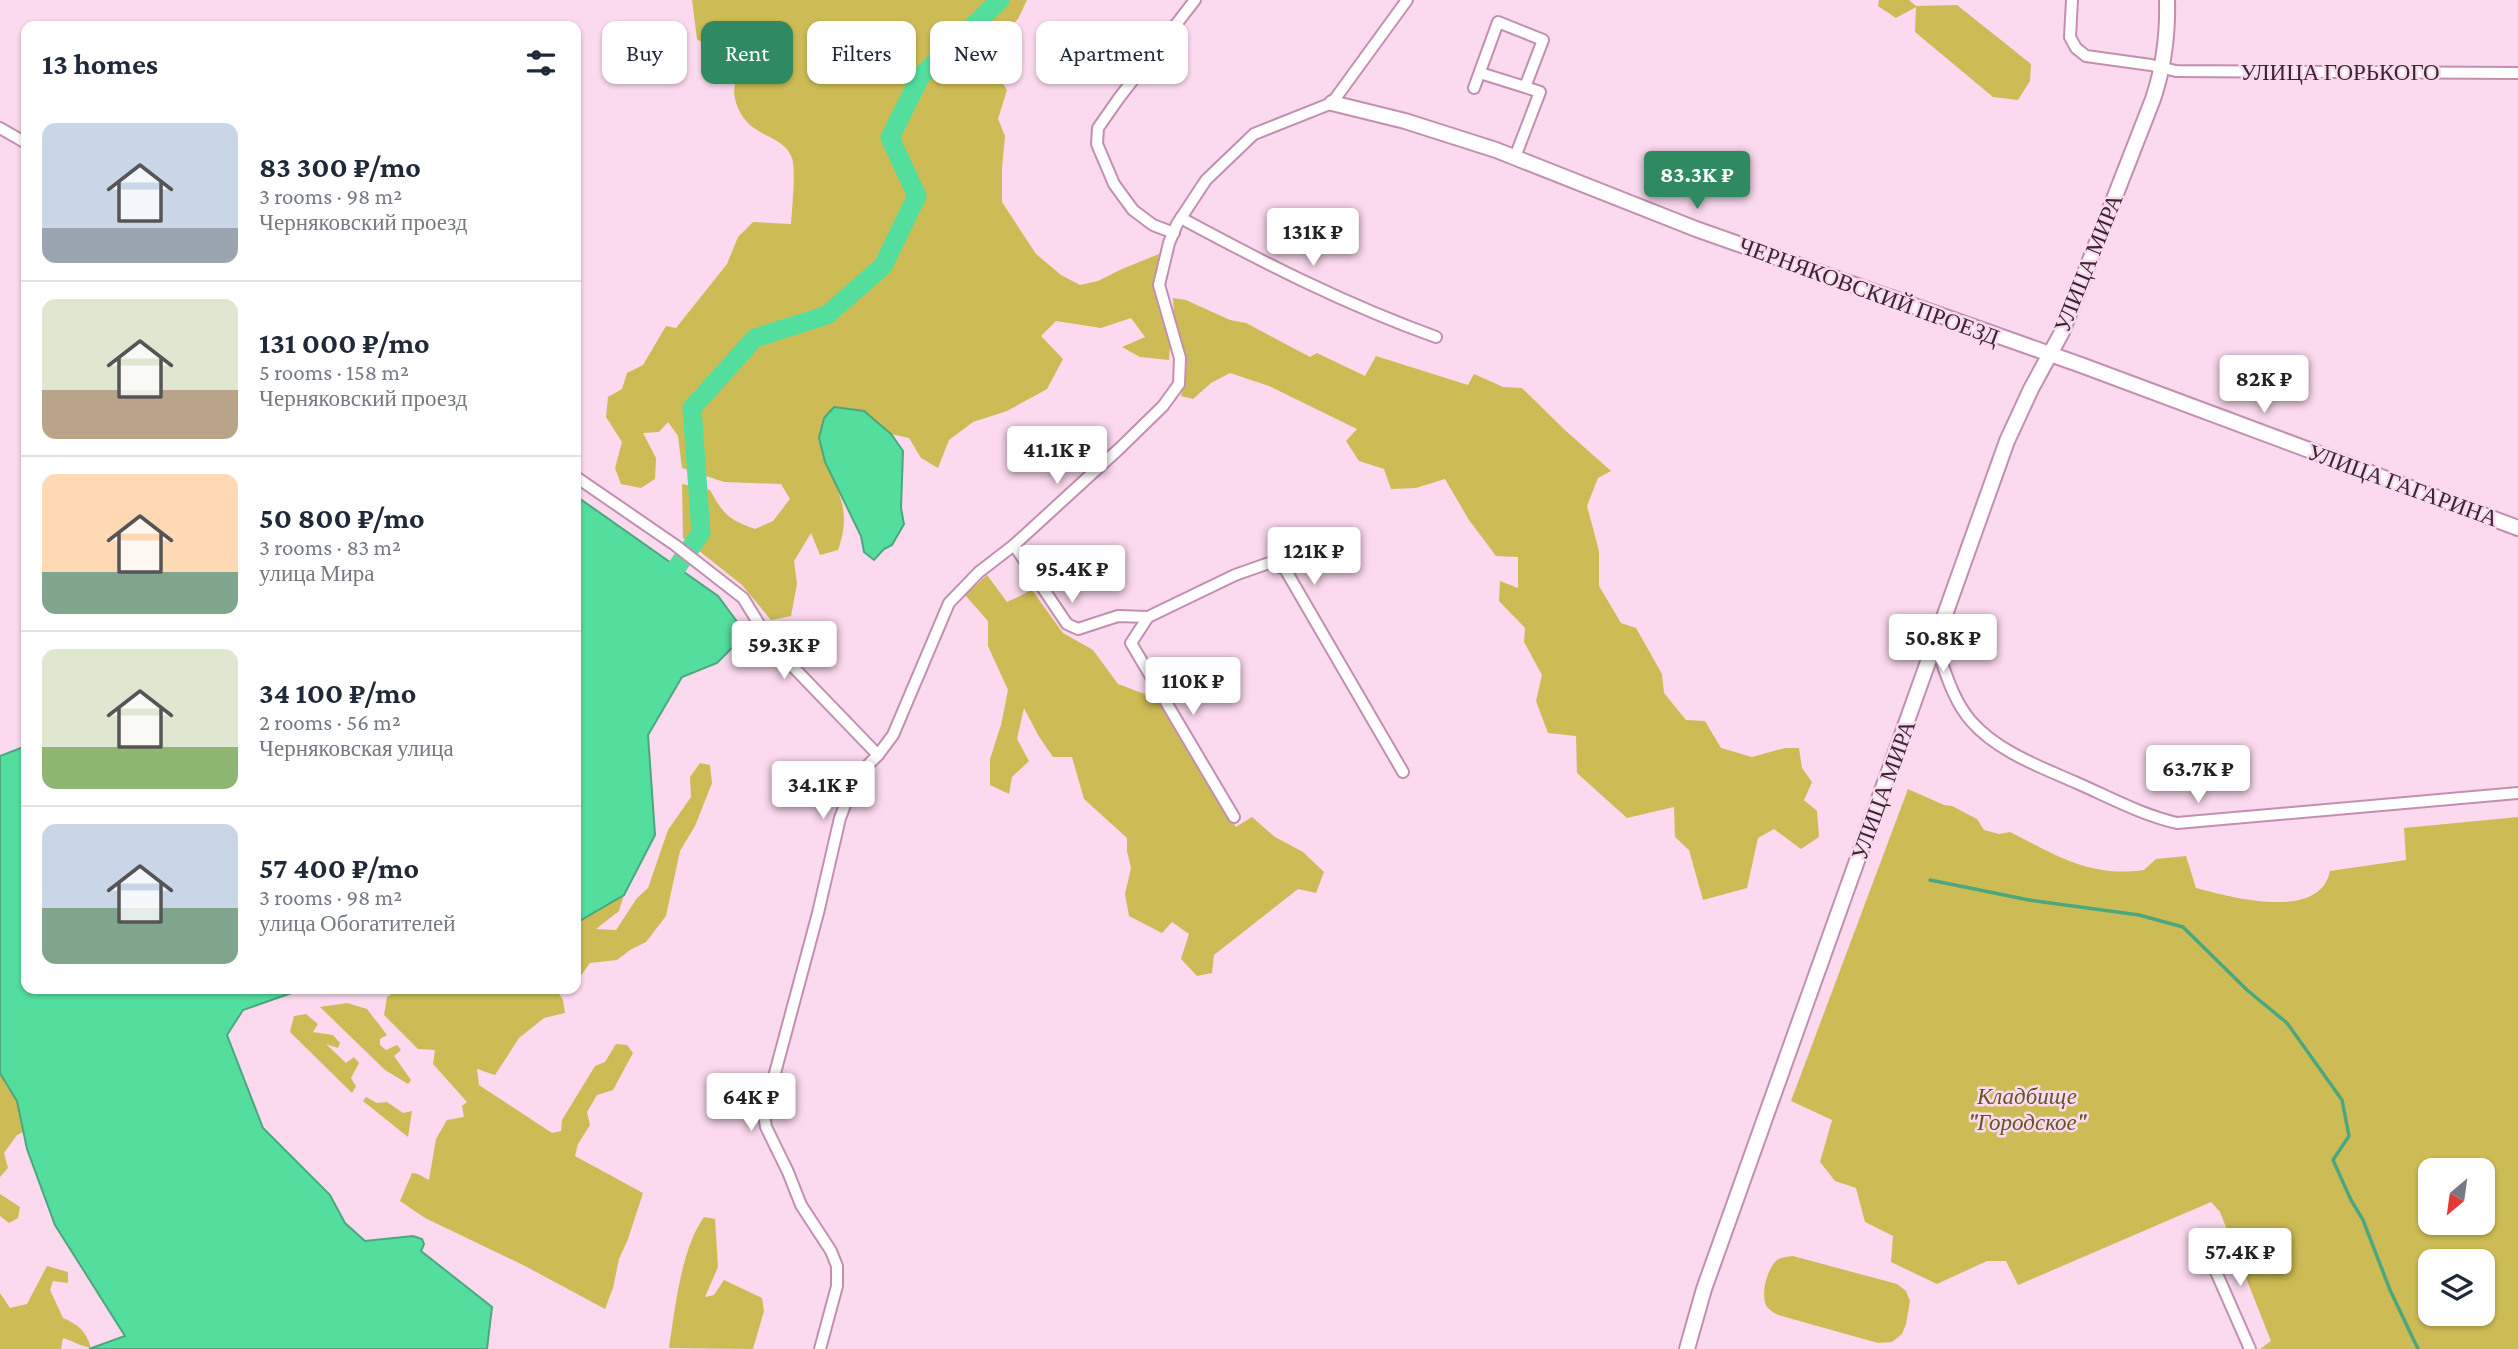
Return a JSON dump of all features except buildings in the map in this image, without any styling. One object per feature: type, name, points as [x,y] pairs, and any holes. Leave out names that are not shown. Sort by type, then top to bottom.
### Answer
[{"type":"main road","name":"УЛИЦА МИРА","points":[[1687,1349],[1708,1277],[2007,441],[2077,297],[2162,68],[2166,47],[2167,0]]},
{"type":"main road","name":"ЧЕРНЯКОВСКИЙ ПРОЕЗД","points":[[1332,103],[1405,121],[1515,157],[1696,229],[2051,355]]},
{"type":"main road","name":"УЛИЦА ГАГАРИНА","points":[[2051,355],[2518,528]]},
{"type":"street","points":[[1174,233],[1153,225],[1133,211],[1114,184],[1097,144],[1098,128],[1195,0]]},
{"type":"street","points":[[820,1349],[837,1286],[837,1266],[831,1251],[801,1205],[766,1127],[764,1114],[818,913],[840,818],[856,777],[893,735],[949,603],[979,572],[1013,545],[1163,406],[1179,384],[1180,358],[1159,285],[1174,233],[1206,180],[1254,134],[1332,103],[1407,0]]},
{"type":"street","name":"УЛИЦА ГОРЬКОГО","points":[[2072,0],[2070,37],[2076,48],[2086,56],[2176,71],[2518,73]]},
{"type":"street","points":[[1474,88],[1498,22],[1543,40],[1525,87]]},
{"type":"street","points":[[1480,73],[1540,92],[1515,157]]},
{"type":"street","points":[[0,128],[21,140]]},
{"type":"street","points":[[1181,218],[1240,250],[1379,317],[1436,337]]},
{"type":"street","points":[[581,480],[675,545],[743,598],[772,645],[878,755]]},
{"type":"street","points":[[1013,545],[1067,624],[1078,629],[1118,616],[1148,617],[1235,575],[1269,564],[1286,569],[1403,772]]},
{"type":"street","points":[[1148,617],[1131,643],[1234,817]]},
{"type":"street","points":[[1935,643],[1955,698],[1972,722],[1996,743],[2029,761],[2150,816],[2177,823],[2518,793]]},
{"type":"street","points":[[2202,1240],[2250,1349]]},
{"type":"green space","points":[[692,0],[1027,0],[1016,21],[930,21],[930,84],[1003,84],[1007,90],[998,119],[1005,136],[1002,202],[1036,254],[1061,275],[1080,285],[1098,281],[1159,254],[1154,286],[1170,347],[1169,360],[1140,357],[1122,347],[1145,337],[1131,318],[1101,328],[1056,321],[1041,336],[1063,359],[1047,389],[1007,411],[973,422],[949,440],[938,468],[921,458],[909,438],[891,434],[864,411],[825,462],[836,485],[844,515],[838,550],[820,555],[811,533],[794,561],[797,584],[791,616],[771,620],[742,585],[683,538],[682,484],[710,490],[728,515],[755,529],[773,521],[790,499],[781,484],[724,482],[682,468],[678,436],[668,422],[659,432],[643,433],[656,458],[655,479],[641,488],[621,484],[615,468],[622,442],[606,417],[608,397],[622,389],[627,373],[643,365],[666,326],[676,328],[727,264],[738,237],[753,222],[791,224],[794,180],[792,158],[782,144],[758,131],[744,118],[738,108],[734,89],[735,84],[793,84],[793,21],[701,21],[701,42],[697,39]]},
{"type":"green space","points":[[1879,0],[1909,0],[1916,6],[1957,5],[2031,64],[2030,81],[2018,100],[1993,97],[1915,32],[1916,7],[1896,18],[1878,6]]},
{"type":"green space","points":[[1173,298],[1186,300],[1230,320],[1246,323],[1310,357],[1317,353],[1365,376],[1376,356],[1468,385],[1474,374],[1503,387],[1522,388],[1611,471],[1598,478],[1587,506],[1599,551],[1599,586],[1621,623],[1636,628],[1662,674],[1664,693],[1686,720],[1705,721],[1721,748],[1752,757],[1785,748],[1799,748],[1802,768],[1812,782],[1804,800],[1817,811],[1819,837],[1801,849],[1774,829],[1758,838],[1747,888],[1703,900],[1689,850],[1675,837],[1674,807],[1627,818],[1577,773],[1576,736],[1548,733],[1536,701],[1542,675],[1524,642],[1525,628],[1499,601],[1500,581],[1518,588],[1518,557],[1496,556],[1469,520],[1445,479],[1416,488],[1391,489],[1384,469],[1359,461],[1346,441],[1357,429],[1269,386],[1230,373],[1211,383],[1193,399],[1181,396],[1187,364],[1174,314]]},
{"type":"green space","points":[[987,575],[1007,602],[1032,590],[1063,633],[1093,650],[1118,684],[1158,699],[1236,827],[1252,817],[1275,837],[1303,852],[1324,872],[1316,893],[1298,889],[1214,955],[1212,973],[1197,976],[1181,959],[1189,934],[1172,922],[1162,933],[1129,916],[1125,894],[1131,868],[1127,838],[1084,799],[1072,757],[1053,757],[1024,708],[1017,739],[1029,761],[1012,777],[1009,794],[990,785],[990,759],[1008,690],[988,646],[988,621],[965,595]]},
{"type":"green space","points":[[700,763],[710,765],[712,783],[695,826],[680,851],[666,916],[646,942],[617,960],[590,963],[581,975],[581,920],[624,895],[619,911],[596,929],[616,930],[637,898],[648,888],[668,830],[691,797],[690,777]]},
{"type":"green space","name":"Кладбище \"Городское\"","points":[[1908,789],[1977,819],[1984,830],[1999,834],[2010,832],[2090,868],[2125,872],[2144,870],[2156,859],[2186,856],[2196,888],[2272,902],[2292,901],[2310,896],[2323,887],[2330,871],[2406,860],[2404,828],[2518,817],[2518,1349],[2260,1349],[2271,1341],[2220,1212],[2211,1202],[2018,1285],[2006,1261],[1987,1261],[1937,1284],[1891,1262],[1893,1236],[1865,1222],[1856,1188],[1835,1181],[1820,1162],[1832,1120],[1791,1101]]},
{"type":"green space","points":[[392,994],[559,994],[565,1013],[544,1018],[519,1038],[495,1075],[477,1069],[479,1085],[552,1133],[561,1131],[562,1120],[595,1066],[605,1062],[616,1044],[627,1045],[633,1053],[613,1090],[597,1095],[587,1112],[590,1125],[578,1144],[575,1156],[643,1193],[619,1259],[605,1309],[525,1266],[425,1218],[400,1201],[412,1173],[429,1180],[436,1139],[447,1120],[464,1117],[462,1106],[467,1102],[433,1064],[435,1050],[418,1049],[384,1015],[387,997]]},
{"type":"green space","points":[[347,1003],[367,1009],[387,1035],[380,1039],[380,1045],[386,1050],[397,1045],[401,1050],[394,1056],[411,1080],[408,1084],[385,1070],[320,1007]]},
{"type":"green space","points":[[306,1014],[318,1024],[313,1032],[333,1035],[340,1043],[338,1048],[326,1044],[346,1063],[354,1057],[359,1063],[351,1078],[356,1086],[352,1093],[290,1032],[294,1016]]},
{"type":"green space","points":[[0,1073],[17,1101],[23,1132],[17,1135],[4,1153],[8,1168],[0,1177]]},
{"type":"green space","points":[[366,1097],[377,1103],[387,1102],[403,1113],[412,1111],[408,1137],[363,1101]]},
{"type":"green space","points":[[0,1194],[20,1207],[18,1218],[9,1223],[0,1216]]},
{"type":"green space","points":[[704,1217],[715,1219],[718,1267],[705,1297],[714,1295],[724,1280],[762,1298],[764,1311],[753,1349],[669,1348],[684,1262]]},
{"type":"green space","points":[[1793,1256],[1897,1284],[1906,1291],[1910,1301],[1902,1334],[1892,1342],[1878,1343],[1773,1312],[1765,1303],[1764,1297],[1767,1276],[1777,1260]]},
{"type":"green space","points":[[47,1266],[68,1272],[68,1283],[53,1281],[50,1290],[63,1318],[81,1329],[91,1348],[63,1338],[61,1349],[0,1349],[0,1293],[10,1308],[27,1304]]},
{"type":"shaded area","points":[[834,407],[864,411],[891,434],[903,451],[901,508],[904,524],[892,545],[874,560],[864,552],[861,536],[825,462],[819,438],[824,418]]},
{"type":"shaded area","points":[[581,500],[718,596],[746,634],[717,663],[682,677],[648,735],[655,835],[624,895],[581,920]]},
{"type":"shaded area","points":[[21,748],[21,994],[289,994],[243,1010],[227,1035],[263,1128],[330,1195],[345,1223],[365,1241],[413,1236],[422,1239],[424,1244],[421,1251],[492,1307],[487,1349],[89,1349],[125,1336],[55,1225],[27,1149],[17,1101],[0,1073],[0,756]]},
{"type":"waterway","points":[[677,567],[701,533],[692,408],[755,338],[827,315],[883,266],[917,196],[890,138],[920,77],[1000,0]]},
{"type":"waterway","points":[[1930,880],[2029,900],[2139,915],[2183,927],[2247,990],[2287,1023],[2342,1100],[2349,1136],[2333,1160],[2363,1220],[2390,1290],[2418,1349]]}]
